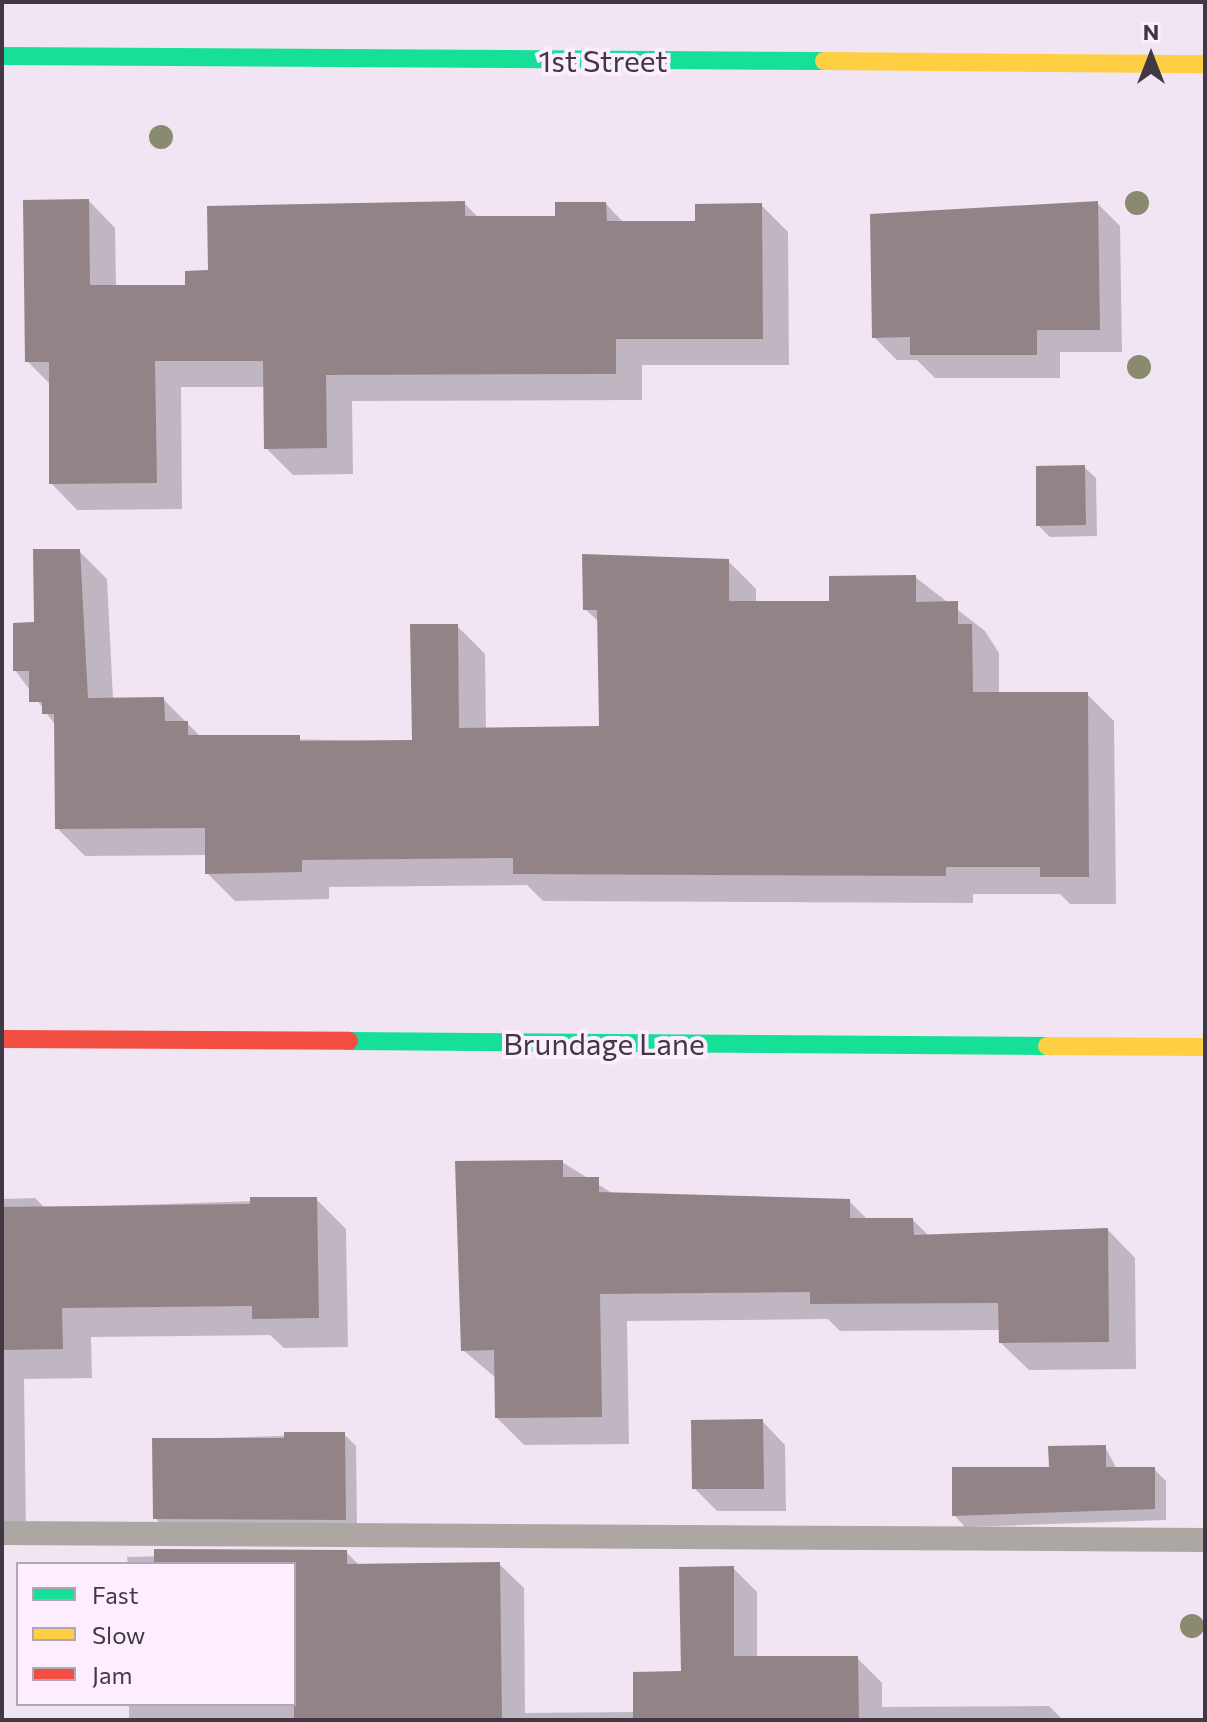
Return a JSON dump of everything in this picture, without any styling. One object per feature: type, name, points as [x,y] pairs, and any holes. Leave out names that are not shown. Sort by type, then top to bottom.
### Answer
[{"type":"street","name":"1st Street","points":[[2,56],[1205,64]]},
{"type":"street","name":"Brundage Lane","points":[[2,1039],[1205,1047]]},
{"type":"lane","points":[[2,1533],[1205,1540]]},
{"type":"building","points":[[89,199],[90,285],[185,285],[185,271],[208,270],[207,206],[465,201],[465,216],[555,216],[555,202],[606,202],[607,221],[695,221],[695,204],[762,203],[763,339],[616,339],[616,374],[326,375],[327,448],[264,449],[263,361],[155,361],[157,483],[49,484],[49,362],[25,362],[23,200]]},
{"type":"building","points":[[1098,201],[1100,330],[1037,330],[1037,355],[910,355],[910,337],[872,338],[870,214]]},
{"type":"building","points":[[1085,465],[1086,525],[1036,526],[1036,466]]},
{"type":"building","points":[[33,549],[80,549],[88,698],[164,697],[165,721],[188,721],[188,735],[300,735],[300,741],[412,740],[410,624],[458,624],[459,728],[599,726],[597,610],[583,610],[582,554],[729,559],[729,601],[829,601],[829,576],[916,575],[916,602],[958,601],[958,624],[972,624],[973,692],[1088,692],[1089,877],[1040,877],[1040,867],[946,867],[946,876],[513,874],[513,858],[302,860],[302,872],[205,874],[205,828],[55,829],[54,714],[42,714],[42,702],[29,702],[29,671],[13,671],[13,623],[34,622]]},
{"type":"building","points":[[563,1160],[563,1177],[599,1177],[599,1192],[850,1199],[850,1218],[913,1218],[914,1235],[1108,1228],[1109,1342],[999,1343],[998,1303],[810,1304],[810,1292],[600,1294],[602,1417],[495,1418],[494,1350],[461,1351],[455,1161]]},
{"type":"building","points":[[250,1197],[317,1197],[319,1318],[252,1319],[252,1306],[62,1308],[63,1349],[2,1350],[2,1207],[250,1204]]},
{"type":"building","points":[[763,1419],[764,1489],[692,1489],[691,1420]]},
{"type":"building","points":[[284,1432],[345,1432],[346,1520],[153,1519],[152,1438],[284,1438]]},
{"type":"building","points":[[1106,1445],[1106,1467],[1155,1467],[1155,1509],[952,1516],[952,1467],[1049,1467],[1048,1446]]},
{"type":"building","points":[[154,1549],[347,1550],[347,1564],[500,1562],[502,1720],[294,1720],[296,1562],[154,1562]]},
{"type":"building","points":[[734,1566],[734,1656],[858,1656],[859,1720],[633,1720],[633,1672],[681,1671],[679,1567]]},
{"type":"traffic: fast","points":[[2,56],[824,61]]},
{"type":"traffic: fast","points":[[349,1041],[1047,1046]]},
{"type":"traffic: slow","points":[[824,61],[1205,64]]},
{"type":"traffic: slow","points":[[1047,1046],[1205,1047]]},
{"type":"traffic: jam","points":[[2,1039],[349,1041]]}]
